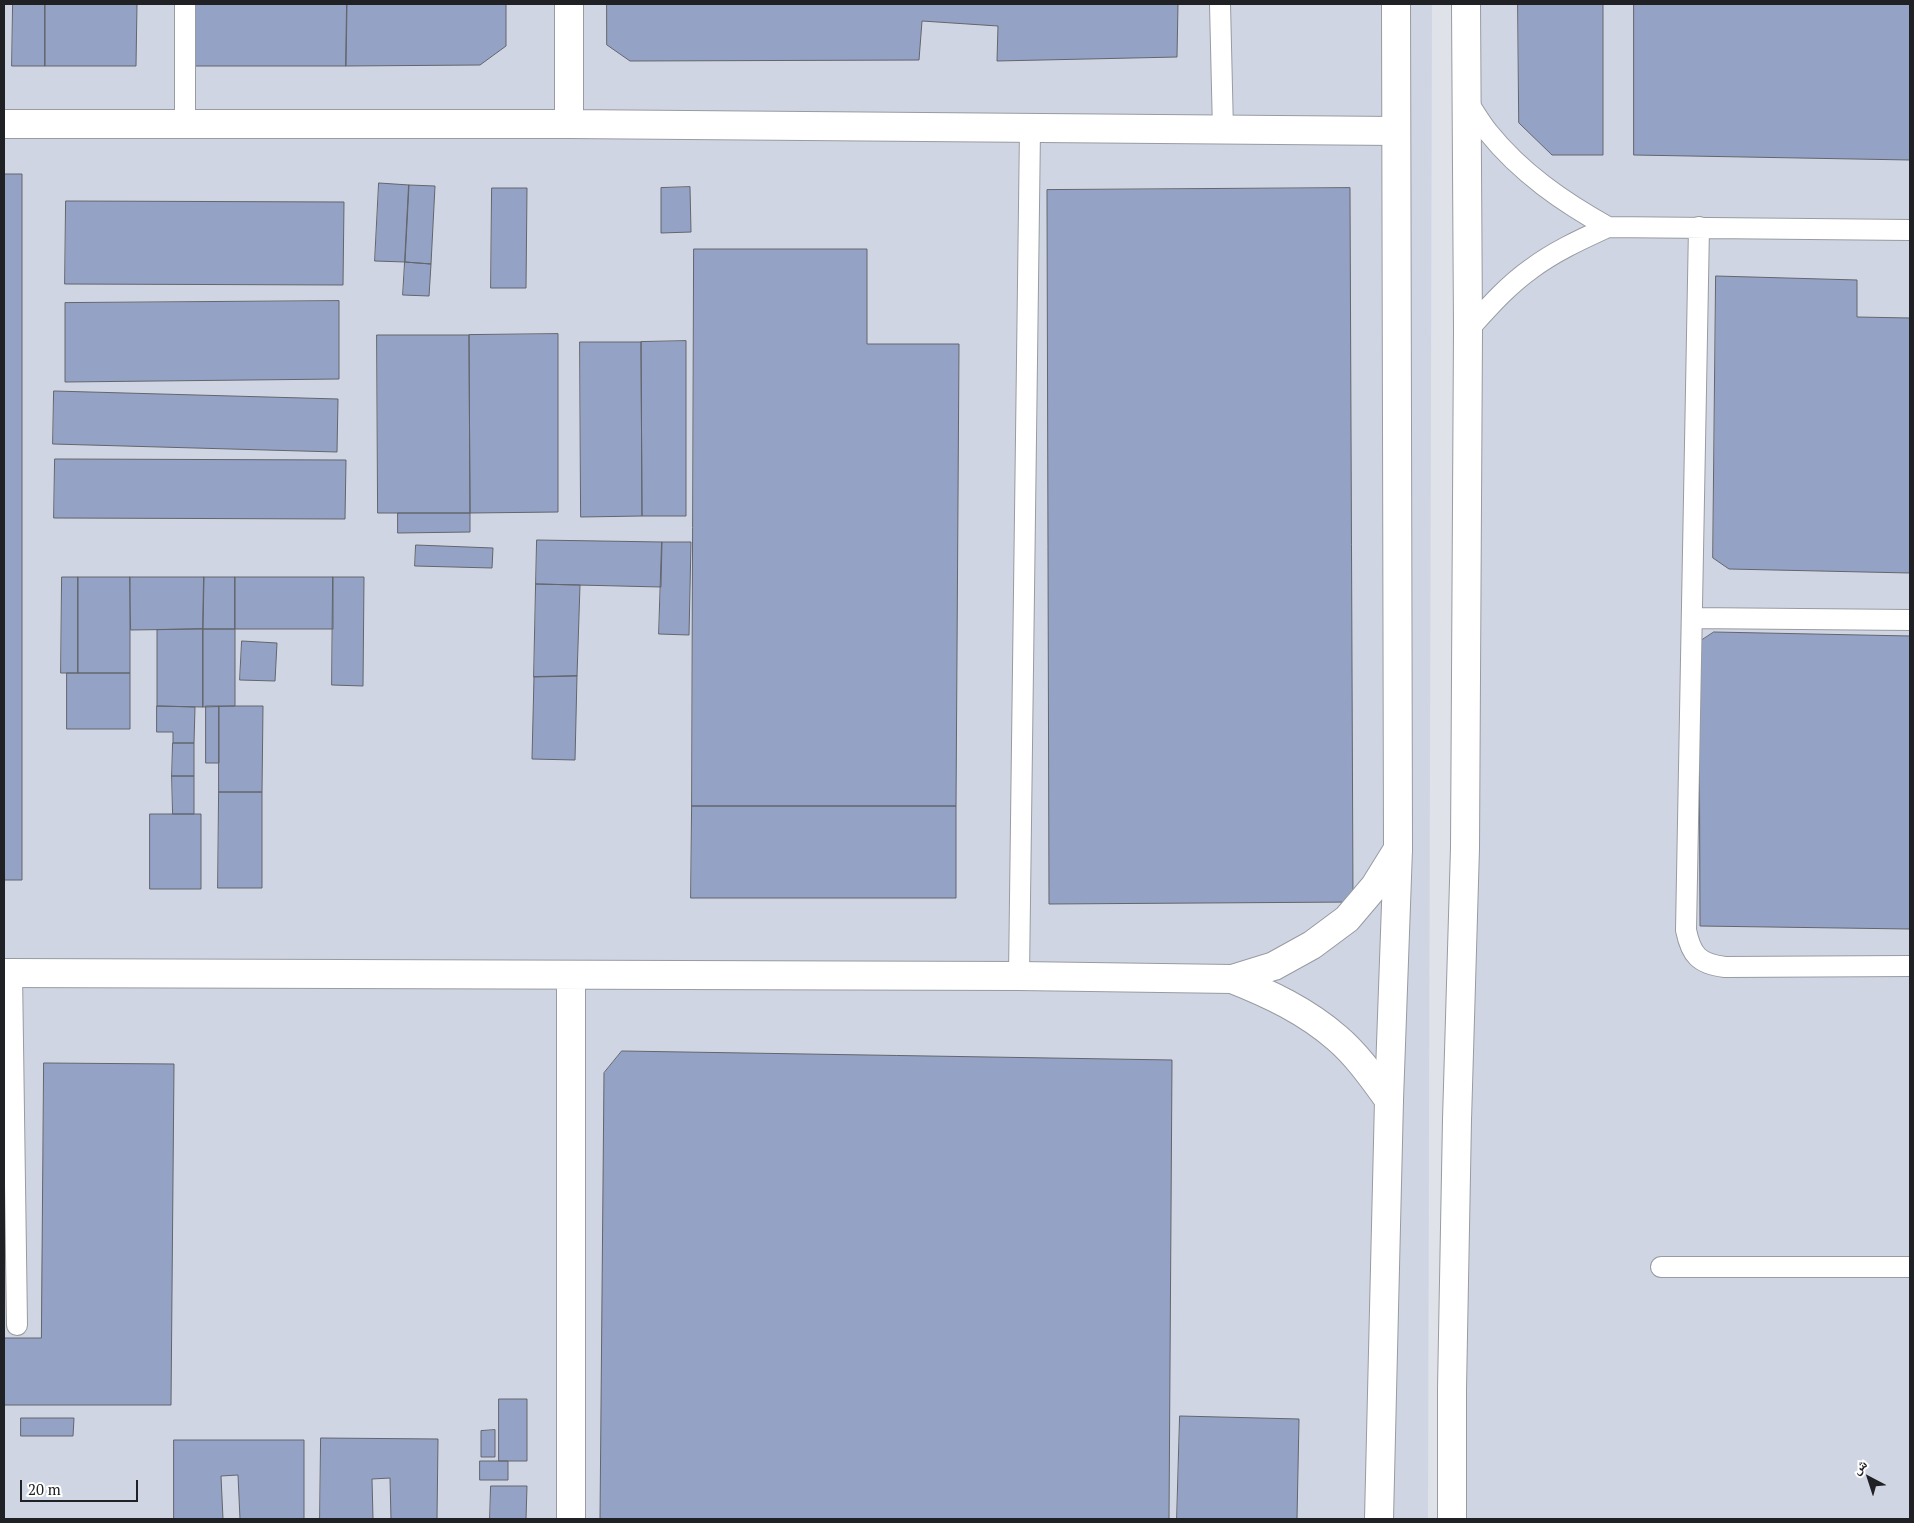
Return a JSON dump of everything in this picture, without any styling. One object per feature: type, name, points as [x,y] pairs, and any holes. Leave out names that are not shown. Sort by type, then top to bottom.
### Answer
[{"type":"street","points":[[569,4],[569,124]]},
{"type":"street","points":[[1379,1519],[1388,1100],[1398,849],[1396,4]]},
{"type":"street","points":[[1452,1519],[1457,1130],[1465,848],[1468,330],[1466,4]]},
{"type":"street","points":[[4,124],[569,124],[1396,132]]},
{"type":"street","points":[[8,973],[1019,976],[1232,979],[1281,962],[1312,945],[1347,919],[1375,886],[1398,849]]},
{"type":"street","points":[[571,976],[571,1519]]},
{"type":"street","points":[[1232,979],[1270,994],[1305,1014],[1337,1038],[1365,1067],[1388,1100]]},
{"type":"lane","points":[[185,125],[186,4]]},
{"type":"lane","points":[[1220,4],[1223,131]]},
{"type":"lane","points":[[1466,100],[1488,132],[1514,161],[1543,186],[1574,208],[1608,226]]},
{"type":"lane","points":[[1019,976],[1030,129]]},
{"type":"lane","points":[[1468,330],[1498,298],[1531,268],[1568,245],[1608,226],[1910,230]]},
{"type":"lane","points":[[1699,227],[1686,930],[1689,944],[1697,956],[1709,965],[1910,966]]},
{"type":"lane","points":[[1692,618],[1910,620]]},
{"type":"lane","points":[[8,973],[17,1324]]},
{"type":"lane","points":[[1661,1267],[1910,1267]]},
{"type":"shaded area","points":[[4,4],[1432,4],[1428,1519],[4,1519]]},
{"type":"shaded area","points":[[1479,4],[1910,4],[1910,1519],[1454,1519]]},
{"type":"building","points":[[13,4],[45,4],[45,66],[12,66]]},
{"type":"building","points":[[45,4],[137,4],[136,66],[45,66]]},
{"type":"building","points":[[190,4],[347,4],[346,66],[190,66]]},
{"type":"building","points":[[347,4],[506,4],[506,46],[480,65],[346,66]]},
{"type":"building","points":[[607,4],[1178,4],[1177,57],[997,61],[998,26],[922,21],[919,60],[630,61],[607,45]]},
{"type":"building","points":[[1518,4],[1603,4],[1603,155],[1552,155],[1519,123]]},
{"type":"building","points":[[1634,4],[1910,4],[1910,160],[1634,155]]},
{"type":"building","points":[[4,174],[22,174],[22,880],[4,880]]},
{"type":"building","points":[[379,183],[409,185],[405,262],[375,261]]},
{"type":"building","points":[[409,185],[435,186],[431,264],[405,262]]},
{"type":"building","points":[[690,187],[691,232],[661,233],[661,188]]},
{"type":"building","points":[[492,188],[527,188],[526,288],[491,288]]},
{"type":"building","points":[[1350,188],[1353,902],[1049,904],[1047,190]]},
{"type":"building","points":[[66,201],[344,202],[343,285],[65,284]]},
{"type":"building","points":[[694,249],[867,249],[867,344],[959,344],[956,806],[692,806]]},
{"type":"building","points":[[405,262],[431,264],[429,296],[403,295]]},
{"type":"building","points":[[1716,276],[1857,280],[1857,317],[1910,318],[1910,573],[1729,569],[1713,558]]},
{"type":"building","points":[[339,301],[339,379],[65,382],[65,303]]},
{"type":"building","points":[[558,334],[558,512],[470,513],[469,335]]},
{"type":"building","points":[[377,335],[469,335],[470,513],[378,513]]},
{"type":"building","points":[[686,341],[686,516],[642,516],[641,342]]},
{"type":"building","points":[[580,342],[641,342],[642,516],[581,517]]},
{"type":"building","points":[[54,391],[338,399],[337,452],[53,444]]},
{"type":"building","points":[[55,459],[346,460],[345,519],[54,518]]},
{"type":"building","points":[[398,513],[470,513],[470,532],[398,533]]},
{"type":"building","points":[[537,540],[662,542],[661,587],[536,584]]},
{"type":"building","points":[[662,542],[691,542],[689,635],[659,634]]},
{"type":"building","points":[[416,545],[493,548],[492,568],[415,566]]},
{"type":"building","points":[[62,577],[78,577],[78,673],[61,673]]},
{"type":"building","points":[[78,577],[130,577],[130,673],[78,673]]},
{"type":"building","points":[[130,577],[204,577],[203,629],[131,630]]},
{"type":"building","points":[[204,577],[235,577],[235,629],[203,629]]},
{"type":"building","points":[[235,577],[333,577],[333,629],[235,629]]},
{"type":"building","points":[[333,577],[364,577],[363,686],[332,685]]},
{"type":"building","points":[[536,584],[580,585],[577,676],[534,677]]},
{"type":"building","points":[[203,629],[235,629],[235,706],[203,707]]},
{"type":"building","points":[[203,629],[203,707],[157,706],[157,630]]},
{"type":"building","points":[[1714,632],[1910,636],[1910,929],[1700,926],[1699,642]]},
{"type":"building","points":[[242,641],[277,643],[275,681],[240,680]]},
{"type":"building","points":[[67,673],[130,673],[130,729],[67,729]]},
{"type":"building","points":[[577,676],[575,760],[532,759],[534,677]]},
{"type":"building","points":[[157,706],[195,707],[194,743],[173,743],[173,732],[157,732]]},
{"type":"building","points":[[206,706],[219,706],[219,763],[206,763]]},
{"type":"building","points":[[219,706],[263,706],[262,792],[219,792]]},
{"type":"building","points":[[173,743],[194,743],[194,776],[172,776]]},
{"type":"building","points":[[172,776],[194,776],[194,814],[173,814]]},
{"type":"building","points":[[219,792],[262,792],[262,888],[218,888]]},
{"type":"building","points":[[692,806],[956,806],[956,898],[691,898]]},
{"type":"building","points":[[150,814],[201,814],[201,889],[150,889]]},
{"type":"building","points":[[622,1051],[1172,1060],[1169,1519],[600,1519],[604,1073]]},
{"type":"building","points":[[44,1063],[174,1064],[171,1405],[4,1405],[4,1338],[41,1338]]},
{"type":"building","points":[[499,1399],[527,1399],[527,1461],[499,1461]]},
{"type":"building","points":[[1180,1416],[1299,1419],[1297,1519],[1177,1519]]},
{"type":"building","points":[[21,1418],[74,1418],[73,1436],[21,1436]]},
{"type":"building","points":[[495,1430],[495,1457],[481,1457],[481,1431]]},
{"type":"building","points":[[321,1438],[438,1439],[437,1519],[391,1519],[390,1478],[372,1479],[373,1519],[320,1519]]},
{"type":"building","points":[[174,1440],[304,1440],[304,1519],[240,1519],[238,1475],[221,1476],[223,1519],[174,1519]]},
{"type":"building","points":[[480,1461],[508,1461],[508,1480],[480,1480]]},
{"type":"building","points":[[491,1486],[527,1486],[526,1519],[490,1519]]}]
